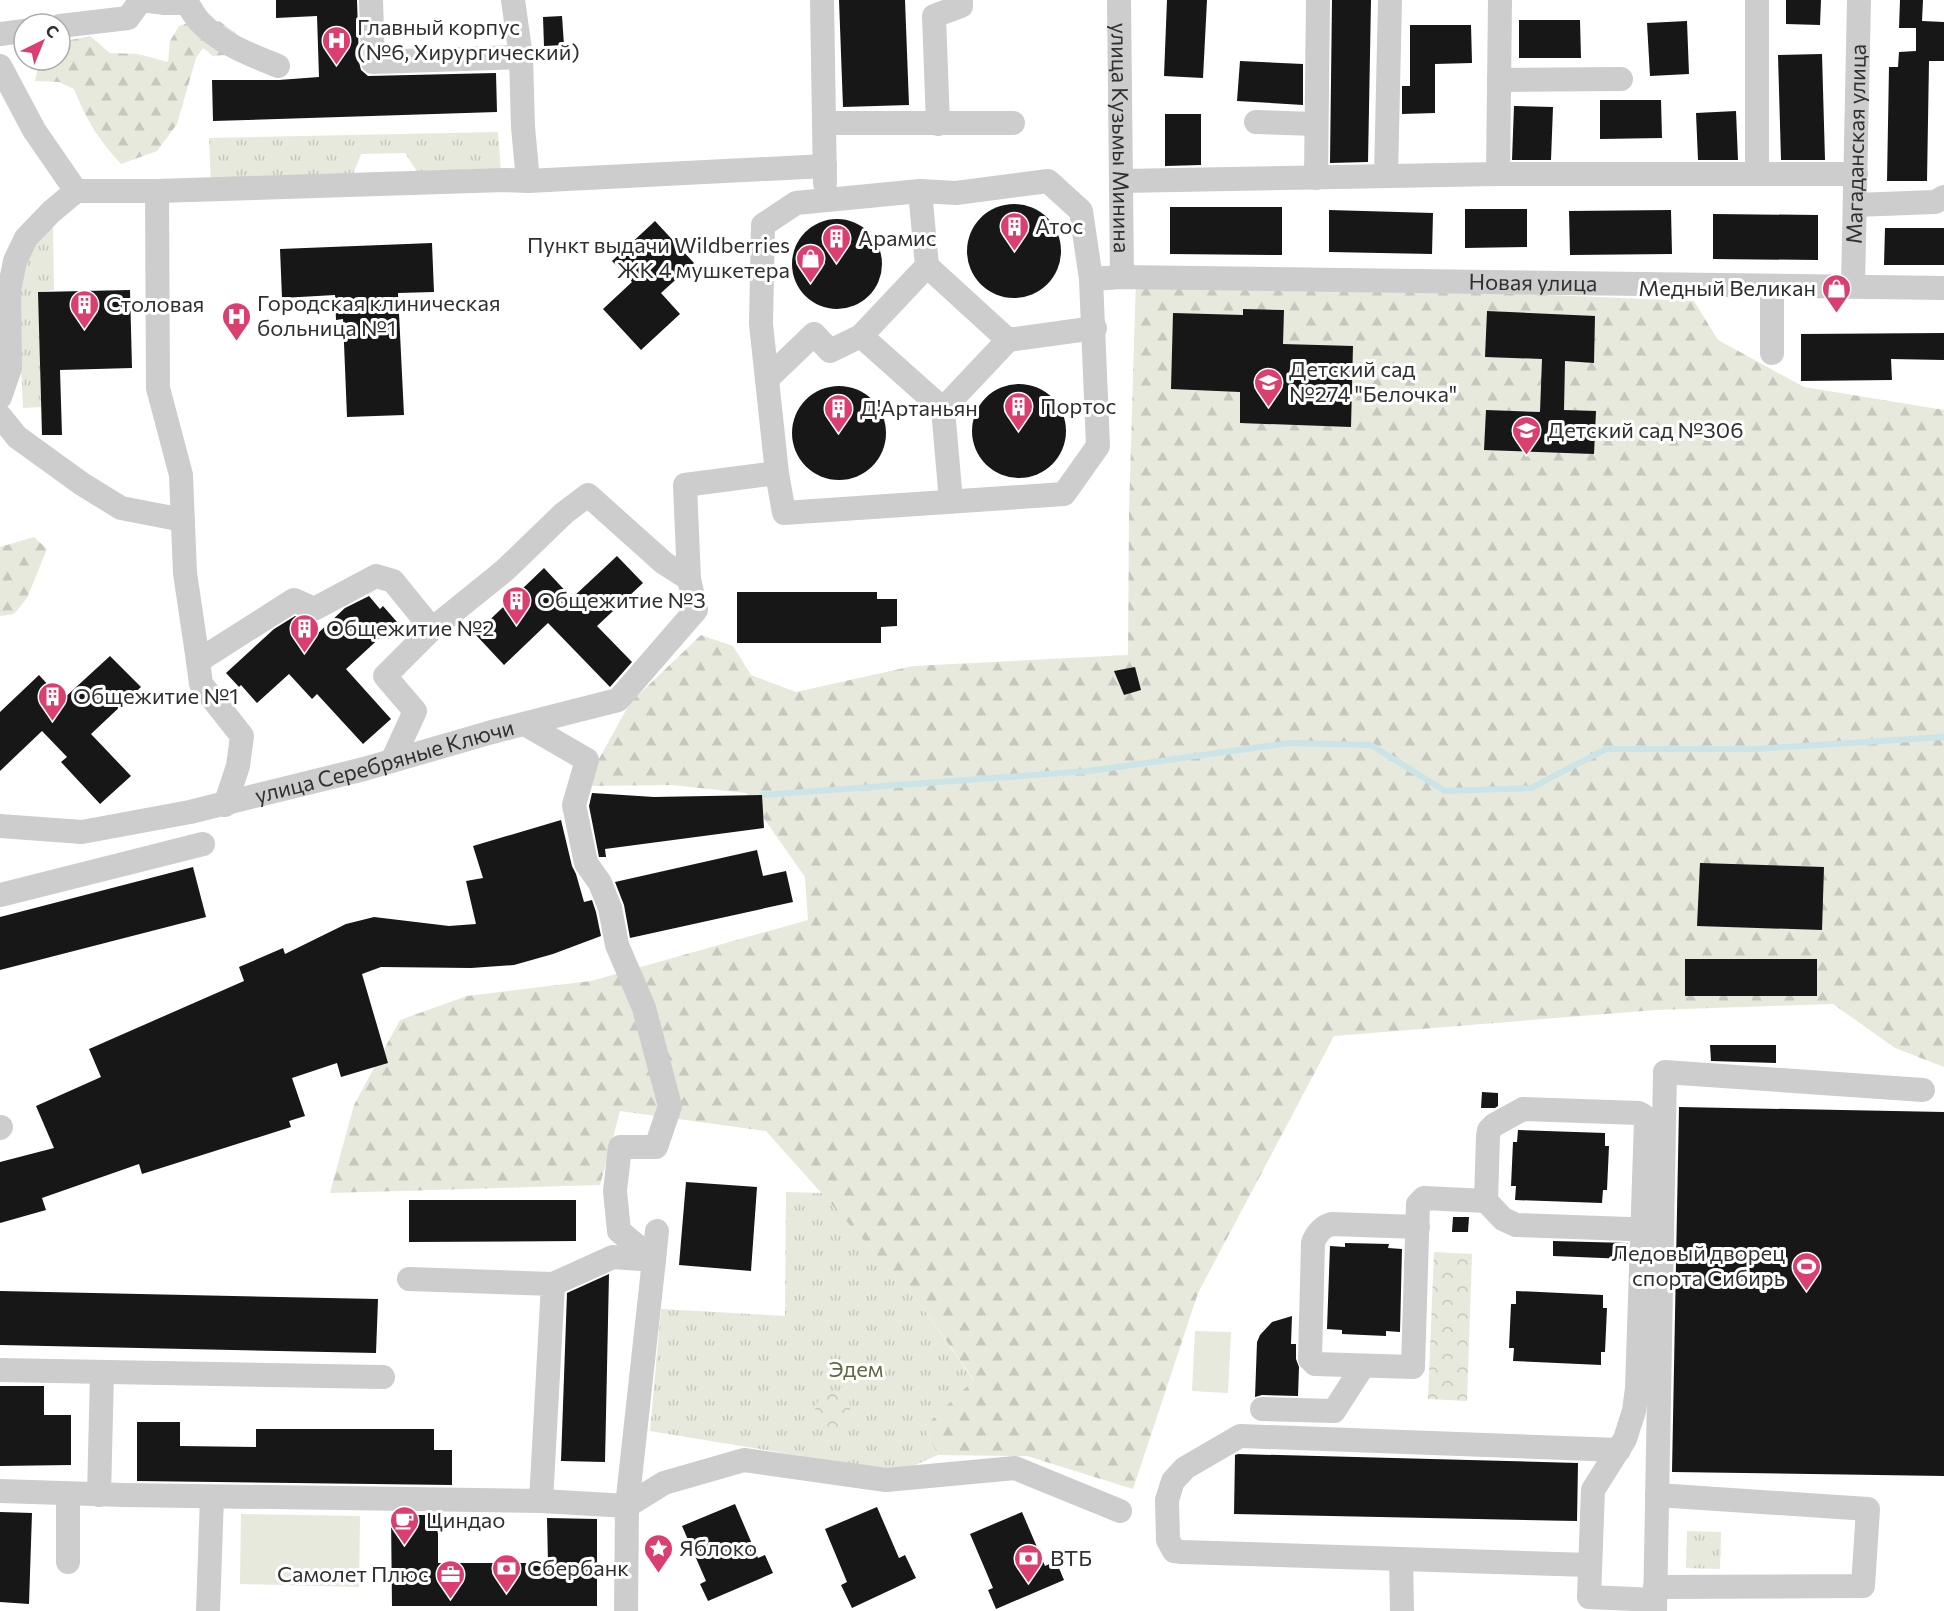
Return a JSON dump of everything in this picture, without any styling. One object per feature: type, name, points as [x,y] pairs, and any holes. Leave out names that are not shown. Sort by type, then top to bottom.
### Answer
[{"type":"street","points":[[72,25],[128,18],[141,0],[165,3],[187,1],[199,22],[215,34],[238,50],[278,66]]},
{"type":"street","points":[[371,0],[373,62],[521,57]]},
{"type":"street","points":[[513,0],[521,57],[523,127],[528,181]]},
{"type":"street","points":[[822,0],[826,200]]},
{"type":"street","points":[[938,124],[934,16],[961,6],[961,0]]},
{"type":"street","name":"улица Кузьмы Минина","points":[[1119,0],[1122,277]]},
{"type":"street","points":[[1316,177],[1318,0]]},
{"type":"street","points":[[1386,176],[1390,0]]},
{"type":"street","points":[[1498,174],[1500,0]]},
{"type":"street","points":[[1757,0],[1757,174]]},
{"type":"street","name":"Магаданская улица","points":[[1852,286],[1859,0]]},
{"type":"street","points":[[0,66],[34,130],[76,191]]},
{"type":"street","points":[[1499,80],[1621,79]]},
{"type":"street","points":[[1256,122],[1316,124]]},
{"type":"street","points":[[825,123],[1013,123]]},
{"type":"street","points":[[0,397],[10,368],[9,291],[15,261],[26,238],[51,212],[76,191],[528,181],[825,166]]},
{"type":"street","points":[[1121,181],[1498,174],[1856,174]]},
{"type":"street","points":[[1048,182],[1081,211],[1092,279],[1098,446],[1064,494],[784,513],[777,473],[761,324],[763,225],[796,203],[920,191],[956,193],[1048,182]]},
{"type":"street","points":[[157,191],[158,388],[181,475],[185,573],[201,684],[242,736],[238,766],[225,805]]},
{"type":"street","points":[[920,191],[927,266],[1008,340]]},
{"type":"street","points":[[1855,205],[1935,202],[1944,197]]},
{"type":"street","points":[[767,379],[814,334],[830,351],[861,336],[927,266]]},
{"type":"street","name":"Новая улица","points":[[1092,279],[1122,277],[1944,288]]},
{"type":"street","points":[[1772,286],[1772,353]]},
{"type":"street","points":[[943,409],[1008,340],[1095,328]]},
{"type":"street","points":[[861,336],[943,409],[951,501]]},
{"type":"street","points":[[0,416],[17,437],[82,484],[121,508],[183,520]]},
{"type":"street","points":[[689,579],[685,485],[777,473]]},
{"type":"street","points":[[392,761],[415,711],[385,675],[432,629],[505,570],[564,513],[588,495],[664,563],[689,579]]},
{"type":"street","points":[[198,661],[294,600],[314,609],[376,576],[393,581],[432,629]]},
{"type":"street","name":"улица Серебряные Ключи","points":[[0,826],[82,832],[225,805],[618,700],[696,610],[689,579]]},
{"type":"street","points":[[525,724],[586,760],[574,805],[586,863],[600,883],[610,908],[617,945],[644,1008],[670,1106],[656,1147],[621,1147],[615,1191],[619,1231],[654,1260]]},
{"type":"street","points":[[0,895],[203,844]]},
{"type":"street","points":[[1655,1599],[1657,1495],[1644,1239],[1665,1072],[1923,1090]]},
{"type":"street","points":[[1486,1201],[1490,1130],[1494,1125],[1523,1109],[1639,1113],[1644,1116],[1646,1121],[1644,1239],[1637,1388],[1634,1411],[1625,1439],[1593,1490],[1589,1598],[1655,1599],[1863,1586],[1868,1509],[1657,1495]]},
{"type":"street","points":[[1418,1227],[1332,1224],[1325,1227],[1315,1238],[1310,1359],[1315,1364],[1413,1367],[1418,1227],[1418,1204],[1424,1198],[1486,1201],[1503,1219],[1516,1225],[1644,1239]]},
{"type":"street","points":[[626,1611],[627,1506],[657,1231]]},
{"type":"street","points":[[409,1278],[553,1284],[613,1257],[654,1260]]},
{"type":"street","points":[[542,1501],[553,1284]]},
{"type":"street","points":[[1271,1406],[1334,1410],[1363,1366]]},
{"type":"street","points":[[0,1370],[383,1377]]},
{"type":"street","points":[[99,1495],[102,1372]]},
{"type":"street","points":[[1590,1565],[1174,1551],[1168,1540],[1167,1500],[1173,1481],[1185,1468],[1240,1436],[1619,1450]]},
{"type":"street","points":[[0,1491],[99,1495],[542,1501],[627,1506],[664,1483],[744,1460],[886,1480],[1015,1468],[1120,1512]]},
{"type":"street","points":[[68,1562],[69,1494]]},
{"type":"street","points":[[208,1611],[212,1497]]},
{"type":"street","points":[[1401,1559],[1402,1611]]},
{"type":"green space","points":[[219,21],[236,33],[226,55],[213,56],[203,48],[196,58],[177,124],[157,151],[121,164],[94,129],[74,89],[59,82],[35,81],[37,72],[72,72],[72,40],[90,36],[110,53],[138,54],[168,62],[170,41],[179,26],[191,22]]},
{"type":"green space","points":[[498,132],[501,173],[420,176],[405,153],[361,154],[352,177],[211,183],[209,138]]},
{"type":"green space","points":[[53,223],[54,290],[39,292],[41,407],[23,408],[20,355],[22,280],[31,253]]},
{"type":"green space","points":[[1136,278],[1694,301],[1718,340],[1804,387],[1944,410],[1944,1067],[1895,1048],[1833,1004],[1655,1010],[1334,1036],[1198,1293],[1133,1489],[1027,1456],[938,1455],[924,1427],[974,1380],[918,1301],[766,1131],[620,1111],[600,1185],[330,1193],[354,1105],[400,1020],[467,996],[591,981],[808,920],[805,877],[746,793],[672,785],[584,786],[630,703],[701,635],[733,646],[751,675],[796,692],[913,666],[1128,655],[1129,512]]},
{"type":"green space","points":[[34,537],[47,549],[27,598],[14,614],[0,616],[0,547]]},
{"type":"green space","name":"Эдем","points":[[786,1192],[822,1193],[918,1301],[974,1381],[924,1427],[938,1455],[899,1472],[650,1431],[661,1309],[785,1316]]},
{"type":"green space","points":[[1434,1252],[1472,1254],[1467,1401],[1428,1399]]},
{"type":"green space","points":[[1195,1331],[1231,1332],[1228,1393],[1192,1391]]},
{"type":"green space","points":[[836,1390],[846,1393],[850,1404],[848,1418],[837,1430],[823,1427],[814,1417],[820,1399]]},
{"type":"green space","points":[[241,1514],[360,1516],[359,1587],[240,1584]]},
{"type":"green space","points":[[1687,1531],[1721,1532],[1720,1569],[1686,1568]]},
{"type":"building","name":"Главный корпус (№6, Хирургический)","points":[[276,0],[357,0],[359,62],[361,70],[368,76],[496,73],[497,112],[213,121],[212,80],[279,80],[319,77],[317,16],[276,18]]},
{"type":"building","points":[[839,0],[905,0],[909,105],[843,107]]},
{"type":"building","points":[[1167,0],[1207,0],[1203,78],[1164,76]]},
{"type":"building","points":[[1332,0],[1371,0],[1368,162],[1330,163]]},
{"type":"building","points":[[1786,0],[1821,0],[1820,25],[1786,24]]},
{"type":"building","points":[[1900,0],[1923,0],[1922,21],[1944,22],[1944,61],[1929,61],[1927,181],[1887,181],[1889,67],[1898,67],[1899,52],[1916,51],[1916,28],[1899,28]]},
{"type":"building","points":[[562,16],[564,45],[544,46],[543,17]]},
{"type":"building","points":[[1519,20],[1580,20],[1581,58],[1519,58]]},
{"type":"building","points":[[1687,21],[1689,74],[1650,76],[1647,23]]},
{"type":"building","points":[[1410,25],[1471,25],[1472,63],[1435,64],[1435,113],[1402,114],[1402,86],[1410,86]]},
{"type":"building","points":[[1822,54],[1825,160],[1781,160],[1778,55]]},
{"type":"building","points":[[1240,61],[1303,64],[1303,105],[1237,101]]},
{"type":"building","points":[[1600,100],[1661,100],[1662,138],[1600,139]]},
{"type":"building","points":[[1514,106],[1553,107],[1551,160],[1512,160]]},
{"type":"building","points":[[1736,111],[1738,160],[1698,160],[1696,113]]},
{"type":"building","points":[[1165,114],[1201,114],[1201,165],[1165,166]]},
{"type":"building","name":"Атос","points":[[1014,204],[1032,208],[1047,218],[1057,233],[1061,251],[1057,269],[1047,284],[1032,294],[1014,298],[996,294],[981,284],[971,269],[967,251],[971,233],[981,218],[996,208]]},
{"type":"building","points":[[1170,207],[1282,207],[1282,255],[1170,254]]},
{"type":"building","points":[[1465,209],[1527,209],[1527,247],[1465,248]]},
{"type":"building","points":[[1329,210],[1433,213],[1432,254],[1329,252]]},
{"type":"building","points":[[1671,210],[1672,254],[1570,255],[1569,211]]},
{"type":"building","points":[[1713,214],[1818,215],[1818,260],[1713,259]]},
{"type":"building","name":"Арамис","points":[[828,219],[846,219],[862,226],[875,239],[882,255],[882,273],[875,289],[862,302],[846,309],[828,309],[812,302],[799,289],[792,273],[792,255],[799,239],[812,226]]},
{"type":"building","points":[[655,221],[694,263],[661,293],[680,314],[641,350],[603,309],[632,282],[612,261]]},
{"type":"building","points":[[1885,228],[1944,228],[1944,265],[1884,265]]},
{"type":"building","points":[[432,243],[434,292],[398,293],[404,415],[347,417],[343,319],[336,320],[335,295],[282,298],[280,249]]},
{"type":"building","name":"Столовая","points":[[130,290],[132,368],[60,370],[62,435],[42,435],[38,292]]},
{"type":"building","points":[[1243,309],[1284,310],[1283,344],[1353,346],[1351,427],[1240,423],[1240,392],[1171,389],[1173,313],[1243,315]]},
{"type":"building","points":[[1487,311],[1595,316],[1594,363],[1565,361],[1564,410],[1596,411],[1594,454],[1484,450],[1486,410],[1540,412],[1542,359],[1485,357]]},
{"type":"building","points":[[1944,333],[1944,360],[1891,359],[1892,380],[1801,381],[1801,334]]},
{"type":"building","name":"Портос","points":[[1019,384],[1037,388],[1052,398],[1062,413],[1066,431],[1062,449],[1052,464],[1037,474],[1019,478],[1001,474],[986,464],[976,449],[972,431],[976,413],[986,398],[1001,388]]},
{"type":"building","name":"Д'Артаньян","points":[[839,386],[857,390],[872,400],[882,415],[886,433],[882,451],[872,466],[857,476],[839,480],[821,476],[806,466],[796,451],[792,433],[796,415],[806,400],[821,390]]},
{"type":"building","name":"Общежитие №3","points":[[617,556],[643,583],[597,626],[632,662],[610,687],[548,623],[504,665],[475,634],[544,568],[572,598]]},
{"type":"building","points":[[737,592],[877,592],[877,599],[897,599],[897,626],[881,627],[881,643],[737,643]]},
{"type":"building","name":"Общежитие №2","points":[[369,596],[380,609],[383,606],[397,622],[346,669],[391,719],[363,744],[317,694],[312,699],[289,674],[257,703],[241,685],[239,687],[226,673],[274,629],[295,616],[302,619],[316,635],[345,608]]},
{"type":"building","name":"Общежитие №1","points":[[110,656],[141,687],[91,734],[131,776],[100,804],[61,762],[67,757],[42,731],[0,771],[0,712],[39,675],[62,700]]},
{"type":"building","points":[[1135,667],[1141,690],[1124,695],[1114,671]]},
{"type":"building","points":[[592,793],[654,797],[762,795],[764,828],[605,849],[606,857],[599,857],[589,806]]},
{"type":"building","points":[[561,820],[572,866],[584,902],[592,900],[601,936],[553,954],[514,965],[471,968],[381,967],[362,974],[388,1063],[341,1077],[337,1063],[292,1078],[305,1116],[289,1121],[291,1127],[142,1174],[139,1164],[42,1198],[46,1210],[0,1223],[0,1162],[54,1148],[36,1106],[101,1077],[89,1049],[244,981],[239,967],[283,948],[285,954],[346,924],[374,917],[449,926],[476,924],[466,881],[483,878],[473,846]]},
{"type":"building","points":[[757,850],[763,876],[786,871],[793,902],[630,938],[624,905],[615,882]]},
{"type":"building","points":[[1700,863],[1824,867],[1822,930],[1697,926]]},
{"type":"building","points":[[193,867],[206,917],[0,970],[0,917]]},
{"type":"building","points":[[1685,959],[1817,959],[1817,996],[1685,996]]},
{"type":"building","points":[[1710,1045],[1776,1045],[1776,1063],[1711,1061]]},
{"type":"building","points":[[1482,1092],[1498,1093],[1498,1106],[1481,1108]]},
{"type":"building","name":"Ледовый дворец спорта Сибирь","points":[[1679,1107],[1944,1112],[1944,1476],[1672,1472]]},
{"type":"building","points":[[1518,1130],[1605,1133],[1605,1146],[1609,1146],[1607,1190],[1603,1190],[1602,1203],[1515,1200],[1516,1186],[1511,1186],[1513,1142],[1517,1142]]},
{"type":"building","points":[[686,1182],[757,1187],[751,1271],[679,1265]]},
{"type":"building","points":[[409,1200],[576,1200],[576,1241],[409,1242]]},
{"type":"building","points":[[1453,1217],[1469,1217],[1468,1232],[1452,1232]]},
{"type":"building","points":[[1553,1241],[1628,1243],[1627,1259],[1553,1256]]},
{"type":"building","points":[[1345,1243],[1389,1244],[1388,1248],[1402,1249],[1400,1332],[1386,1331],[1386,1336],[1342,1334],[1342,1330],[1327,1329],[1330,1246],[1345,1247]]},
{"type":"building","points":[[609,1274],[605,1462],[561,1461],[567,1293]]},
{"type":"building","points":[[0,1291],[378,1299],[376,1353],[0,1345]]},
{"type":"building","points":[[1516,1291],[1603,1295],[1603,1308],[1607,1308],[1605,1352],[1601,1352],[1601,1365],[1513,1361],[1514,1348],[1509,1348],[1511,1304],[1516,1304]]},
{"type":"building","points":[[1292,1316],[1291,1344],[1296,1344],[1296,1359],[1299,1367],[1298,1396],[1262,1395],[1255,1397],[1257,1342],[1260,1335],[1272,1322]]},
{"type":"building","points":[[0,1386],[44,1386],[44,1415],[71,1415],[71,1465],[0,1466]]},
{"type":"building","points":[[137,1422],[180,1422],[180,1446],[256,1447],[256,1429],[434,1429],[434,1450],[452,1450],[452,1485],[137,1481]]},
{"type":"building","points":[[1235,1455],[1578,1463],[1577,1521],[1234,1514]]},
{"type":"building","points":[[735,1504],[758,1558],[765,1555],[773,1573],[708,1601],[700,1584],[706,1581],[682,1526]]},
{"type":"building","points":[[877,1507],[899,1558],[905,1555],[916,1578],[852,1608],[841,1585],[847,1582],[825,1529]]},
{"type":"building","points":[[0,1512],[32,1513],[29,1604],[0,1602]]},
{"type":"building","points":[[1022,1512],[1045,1566],[1056,1561],[1064,1580],[996,1609],[988,1590],[993,1588],[970,1534]]},
{"type":"building","points":[[391,1515],[438,1515],[438,1563],[548,1563],[547,1518],[597,1519],[597,1606],[392,1606]]},
{"type":"waterway","points":[[762,795],[1089,771],[1289,743],[1371,745],[1445,791],[1531,788],[1606,749],[1755,749],[1944,737]]},
{"type":"place","name":"Главный корпус (№6, Хирургический)","points":[[336,66]]},
{"type":"place","name":"Атос","points":[[1014,252]]},
{"type":"place","name":"Арамис","points":[[837,264]]},
{"type":"place","name":"Пункт выдачи Wildberries ЖК 4 мушкетера","points":[[811,284]]},
{"type":"place","name":"Медный Великан","points":[[1837,314]]},
{"type":"place","name":"Столовая","points":[[85,330]]},
{"type":"place","name":"Городская клиническая больница №1","points":[[236,342]]},
{"type":"place","name":"Детский сад №274 \"Белочка\"","points":[[1268,408]]},
{"type":"place","name":"Портос","points":[[1019,432]]},
{"type":"place","name":"Д'Артаньян","points":[[839,434]]},
{"type":"place","name":"Детский сад №306","points":[[1526,456]]},
{"type":"place","name":"Общежитие №3","points":[[516,626]]},
{"type":"place","name":"Общежитие №2","points":[[305,654]]},
{"type":"place","name":"Общежитие №1","points":[[52,722]]},
{"type":"place","name":"Ледовый дворец спорта Сибирь","points":[[1806,1292]]},
{"type":"place","name":"Циндао","points":[[405,1546]]},
{"type":"place","name":"Яблоко","points":[[658,1574]]},
{"type":"place","name":"ВТБ","points":[[1029,1584]]},
{"type":"place","name":"Сбербанк","points":[[506,1594]]},
{"type":"place","name":"Самолет Плюс","points":[[450,1600]]}]
